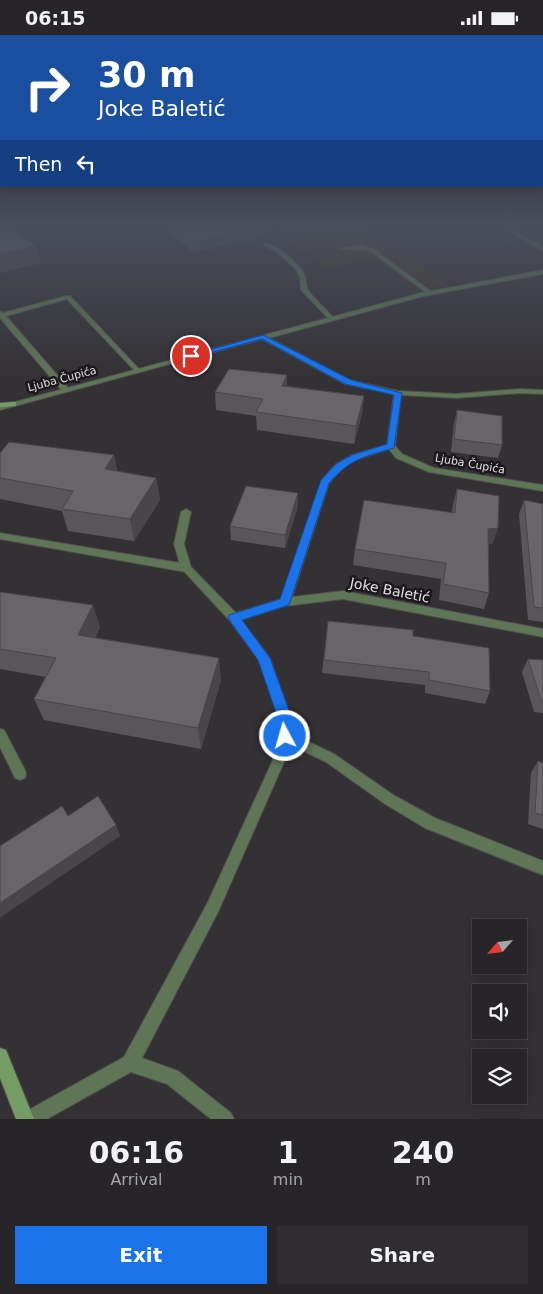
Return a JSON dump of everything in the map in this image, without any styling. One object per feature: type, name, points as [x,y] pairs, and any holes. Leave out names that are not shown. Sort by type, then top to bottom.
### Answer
[{"type":"street","points":[[302,276],[304,290],[331,318]]},
{"type":"street","points":[[407,276],[430,293]]},
{"type":"street","name":"Ljuba Čupića","points":[[0,407],[430,293],[524,276]]},
{"type":"street","points":[[66,390],[1,315],[68,297],[137,370]]},
{"type":"street","points":[[263,337],[348,382],[398,393],[456,396],[520,391],[543,392]]},
{"type":"street","points":[[285,602],[324,482],[339,466],[355,457],[391,446],[398,393]]},
{"type":"street","name":"Ljuba Čupića","points":[[391,446],[399,456],[432,470],[543,488]]},
{"type":"street","points":[[29,1119],[130,1063],[213,907],[278,762],[288,727],[264,658],[234,618],[186,568],[179,544],[186,512]]},
{"type":"street","points":[[0,536],[186,568]]},
{"type":"street","name":"Joke Baletić","points":[[234,618],[285,602],[343,595],[543,633]]},
{"type":"street","points":[[0,734],[20,775]]},
{"type":"street","points":[[285,736],[330,758],[390,800],[430,823],[543,868]]},
{"type":"street","points":[[0,1056],[25,1119]]},
{"type":"street","points":[[130,1063],[172,1077],[218,1116]]},
{"type":"shaded area","points":[[399,276],[432,276],[446,285],[420,291]]},
{"type":"building","points":[[229,369],[287,375],[282,386],[364,396],[356,426],[256,412],[263,399],[215,392]]},
{"type":"building","points":[[457,410],[502,416],[502,445],[454,439]]},
{"type":"building","points":[[9,442],[114,455],[105,469],[156,478],[130,519],[62,509],[73,491],[0,478],[0,453]]},
{"type":"building","points":[[246,486],[298,493],[285,535],[230,526]]},
{"type":"building","points":[[457,489],[499,496],[498,528],[488,529],[489,593],[443,584],[446,563],[355,549],[364,500],[455,513]]},
{"type":"building","points":[[524,500],[543,504],[543,608],[534,607]]},
{"type":"building","points":[[0,592],[93,605],[78,635],[219,658],[198,728],[34,699],[56,658],[0,649]]},
{"type":"building","points":[[328,621],[413,630],[413,636],[489,648],[490,691],[429,680],[429,672],[324,660]]},
{"type":"building","points":[[528,659],[543,660],[543,700],[541,700]]},
{"type":"building","points":[[538,761],[543,763],[543,815],[535,813]]},
{"type":"building","points":[[98,796],[116,825],[0,903],[0,846],[62,806],[68,816]]},
{"type":"route","points":[[191,356],[263,337],[348,382],[398,393],[391,446],[355,457],[339,466],[324,482],[285,602],[234,618],[264,658],[288,727],[285,736]]}]
